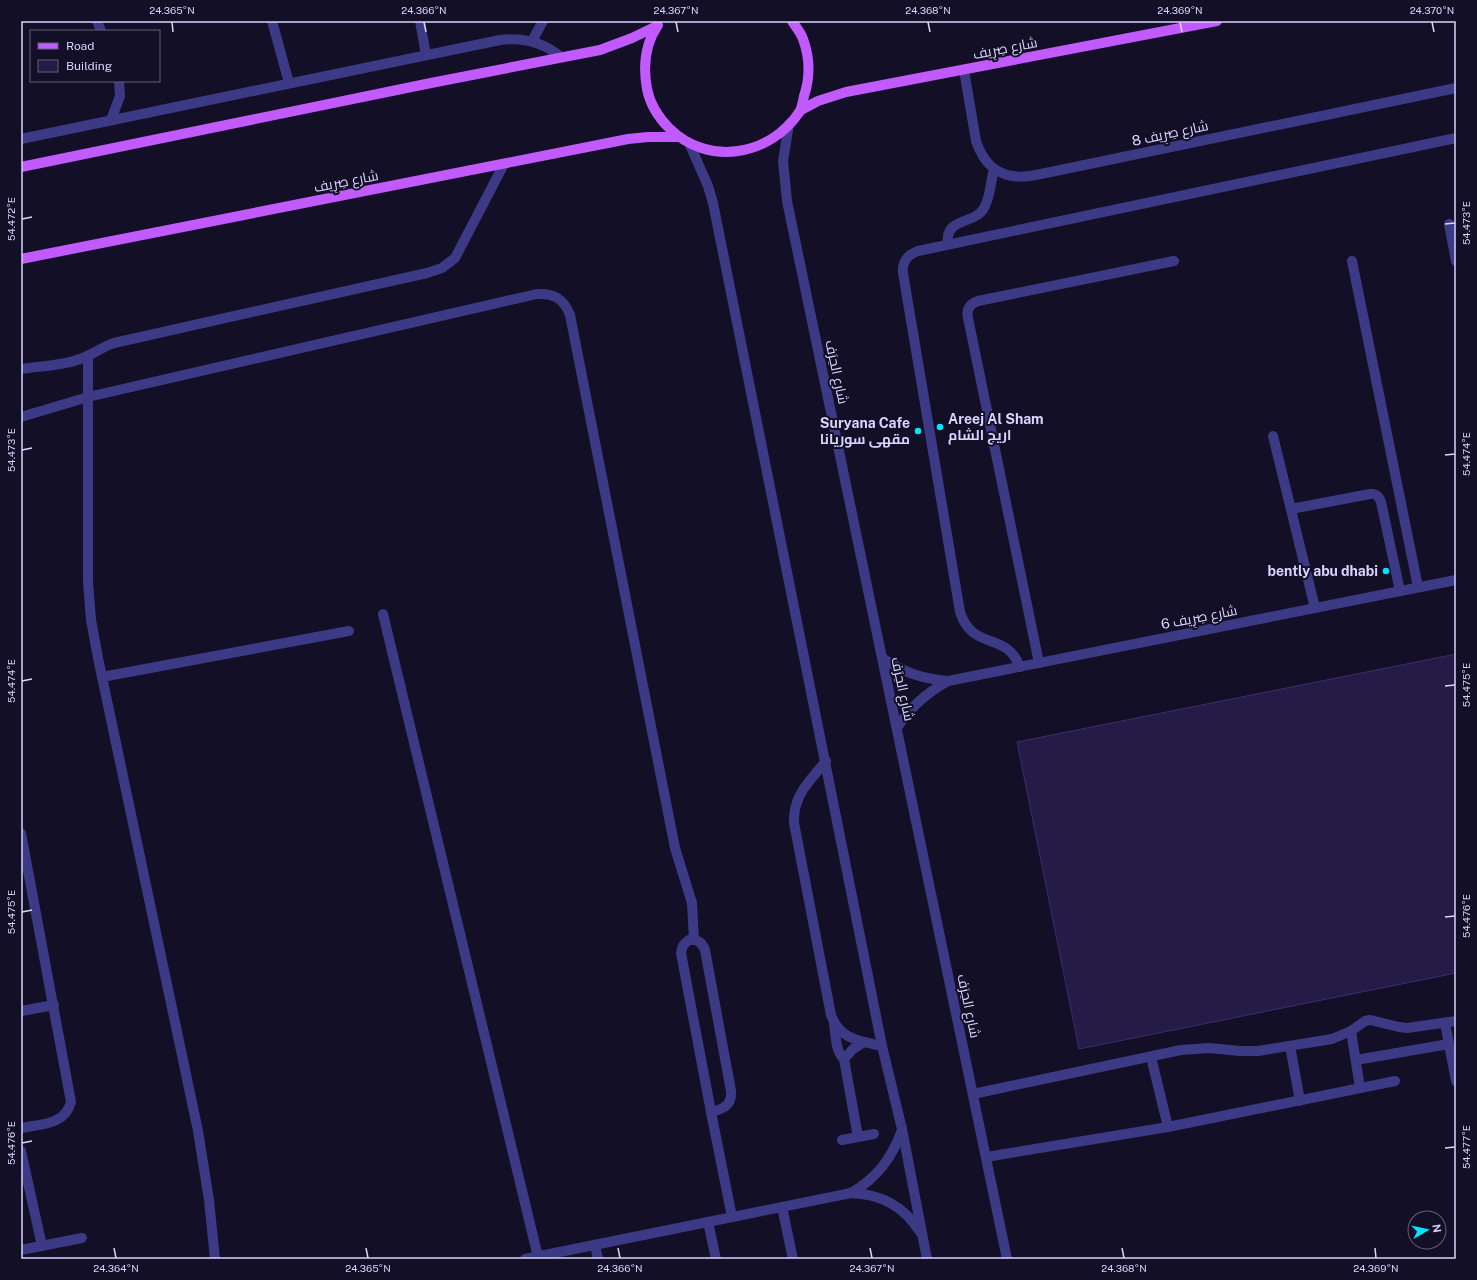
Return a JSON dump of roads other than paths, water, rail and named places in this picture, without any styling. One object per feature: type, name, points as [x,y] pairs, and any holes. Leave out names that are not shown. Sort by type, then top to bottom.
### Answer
[{"type":"main road","points":[[659,23],[647,48],[644,73],[649,97],[660,119],[678,137],[690,145],[716,152],[743,151],[768,142],[789,124],[801,110],[808,84],[808,62],[803,39],[792,21]]},
{"type":"main road","name":"شارع صِرِيف","points":[[801,110],[818,101],[846,92],[1217,21]]},
{"type":"main road","points":[[21,167],[600,50],[632,38],[659,23]]},
{"type":"main road","name":"شارع صِرِيف","points":[[21,258],[628,139],[678,137]]},
{"type":"street","points":[[272,21],[290,83]]},
{"type":"street","points":[[420,21],[426,55]]},
{"type":"street","points":[[532,41],[543,21]]},
{"type":"street","points":[[21,139],[426,55],[511,39],[532,41],[552,49],[561,57]]},
{"type":"street","name":"شارع صِرِيف 8","points":[[964,70],[979,152],[985,161],[994,169],[1003,174],[1014,177],[1025,177],[1456,88]]},
{"type":"street","points":[[111,120],[120,96],[118,82]]},
{"type":"street","name":"شارع الحِرَف","points":[[789,124],[783,161],[787,201],[1008,1259]]},
{"type":"street","points":[[1020,667],[1013,653],[1000,644],[979,637],[967,627],[962,616],[910,319],[903,273],[904,261],[907,256],[918,251],[948,244],[1456,138]]},
{"type":"street","points":[[690,145],[708,186],[713,203],[882,1046],[902,1129],[927,1259]]},
{"type":"street","points":[[21,369],[71,362],[88,356],[105,346],[114,343],[427,273],[442,268],[455,258],[504,164]]},
{"type":"street","points":[[948,244],[948,234],[954,226],[977,216],[984,208],[994,169]]},
{"type":"street","points":[[1449,224],[1456,261]]},
{"type":"street","points":[[1039,663],[968,318],[968,309],[973,302],[1174,261]]},
{"type":"street","points":[[1352,261],[1418,587]]},
{"type":"street","points":[[21,417],[88,397],[537,294],[552,294],[563,302],[567,308],[571,323],[675,848],[692,903],[694,940]]},
{"type":"street","points":[[88,356],[89,588],[91,620],[198,1131],[209,1200],[216,1259]]},
{"type":"street","points":[[1273,436],[1316,608]]},
{"type":"street","points":[[1291,509],[1370,494],[1378,496],[1381,502],[1400,591]]},
{"type":"street","name":"شارع صِرِيف 6","points":[[882,658],[906,672],[920,677],[948,681],[1456,580]]},
{"type":"street","points":[[383,614],[538,1256]]},
{"type":"street","points":[[102,677],[349,631]]},
{"type":"street","name":"شارع صِرِيف 6","points":[[897,728],[903,718],[918,701],[948,681]]},
{"type":"street","points":[[826,761],[798,796],[794,809],[794,823],[838,1050],[844,1059],[858,1137]]},
{"type":"street","points":[[21,833],[71,1095],[69,1109],[60,1119],[21,1128]]},
{"type":"street","points":[[711,1112],[720,1110],[728,1105],[731,1090],[705,950],[699,941],[689,940],[684,944],[681,953],[711,1112],[732,1217]]},
{"type":"street","points":[[21,1012],[54,1006]]},
{"type":"street","points":[[973,1094],[1151,1056],[1195,1049],[1210,1048],[1258,1051],[1332,1039],[1351,1031],[1364,1021],[1370,1020],[1399,1028],[1456,1021]]},
{"type":"street","points":[[1445,1023],[1456,1081]]},
{"type":"street","points":[[834,1024],[847,1036],[882,1046]]},
{"type":"street","points":[[1351,1031],[1360,1088]]},
{"type":"street","points":[[844,1059],[853,1049],[864,1042]]},
{"type":"street","points":[[1356,1060],[1449,1044]]},
{"type":"street","points":[[1290,1046],[1300,1101]]},
{"type":"street","points":[[1151,1056],[1168,1127]]},
{"type":"street","points":[[986,1157],[1168,1127],[1395,1081]]},
{"type":"street","points":[[851,1193],[871,1180],[883,1167],[893,1152],[902,1129]]},
{"type":"street","points":[[842,1140],[874,1134]]},
{"type":"street","points":[[21,1151],[42,1246]]},
{"type":"street","points":[[525,1259],[851,1193],[863,1194],[887,1200],[907,1215],[922,1235]]},
{"type":"street","points":[[782,1207],[793,1259]]},
{"type":"street","points":[[708,1222],[716,1259]]},
{"type":"street","points":[[21,1250],[82,1238]]},
{"type":"street","points":[[595,1245],[598,1259]]},
{"type":"place","name":"Areej Al Sham اريج الشام","points":[[940,427]]},
{"type":"place","name":"Suryana Cafe مقهى سوريانا","points":[[918,431]]},
{"type":"place","name":"bently abu dhabi","points":[[1386,571]]}]
